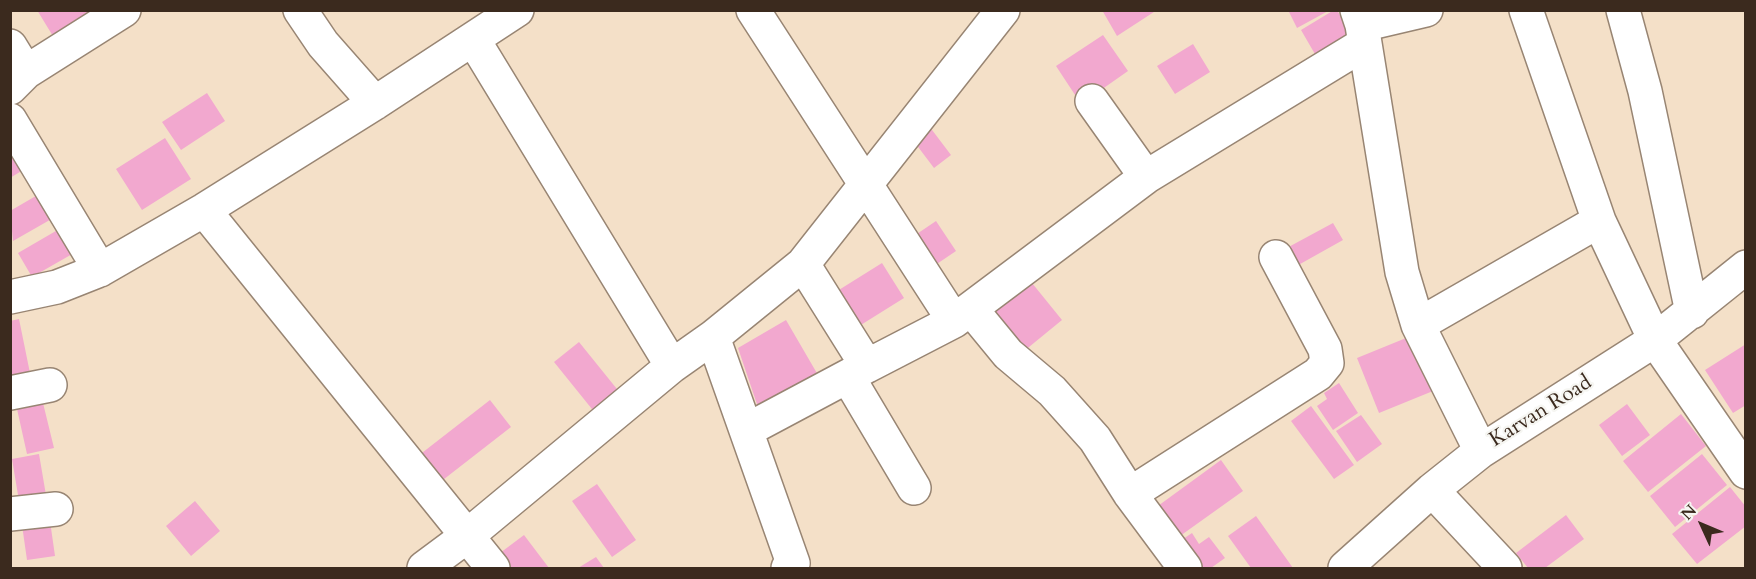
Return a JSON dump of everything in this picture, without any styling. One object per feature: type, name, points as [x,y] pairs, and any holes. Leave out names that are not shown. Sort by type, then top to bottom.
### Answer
[{"type":"street","points":[[16,69],[124,10]]},
{"type":"street","points":[[300,10],[323,44],[375,103]]},
{"type":"street","points":[[10,297],[57,287],[100,270],[204,210],[375,103],[517,10]]},
{"type":"street","points":[[753,10],[867,183],[962,315],[1052,391],[1095,439],[1130,495],[1185,568]]},
{"type":"street","points":[[424,568],[467,536],[672,366],[803,264],[1003,10]]},
{"type":"street","points":[[747,430],[962,315],[1146,177],[1361,27],[1426,10]]},
{"type":"street","points":[[1526,10],[1599,221],[1655,340],[1746,472]]},
{"type":"street","points":[[1623,10],[1645,91],[1692,312]]},
{"type":"street","points":[[1361,27],[1402,272],[1418,325],[1481,451]]},
{"type":"street","points":[[473,39],[672,366]]},
{"type":"street","points":[[1092,101],[1146,177]]},
{"type":"street","points":[[10,120],[100,270]]},
{"type":"street","points":[[204,210],[493,568]]},
{"type":"street","points":[[1418,325],[1599,221]]},
{"type":"street","points":[[1130,495],[1318,374],[1327,363],[1326,349],[1276,256]]},
{"type":"street","points":[[803,264],[914,488]]},
{"type":"street","name":"Karvan Road","points":[[1359,564],[1432,490],[1481,451],[1655,340],[1746,267]]},
{"type":"street","points":[[713,336],[793,567]]},
{"type":"street","points":[[10,393],[50,386]]},
{"type":"street","points":[[1432,490],[1505,568]]},
{"type":"street","points":[[10,514],[56,509]]},
{"type":"building","points":[[37,10],[95,10],[59,46]]},
{"type":"building","points":[[1102,10],[1157,10],[1117,36]]},
{"type":"building","points":[[1288,10],[1330,10],[1297,28]]},
{"type":"building","points":[[1337,10],[1354,40],[1319,61],[1301,30]]},
{"type":"building","points":[[1103,35],[1128,71],[1081,104],[1056,66]]},
{"type":"building","points":[[1193,44],[1210,72],[1175,94],[1157,66]]},
{"type":"building","points":[[207,93],[225,121],[181,150],[162,122]]},
{"type":"building","points":[[926,122],[951,155],[934,168],[909,135]]},
{"type":"building","points":[[165,138],[191,179],[142,210],[116,169]]},
{"type":"building","points":[[10,140],[28,167],[10,178]]},
{"type":"building","points":[[41,193],[55,217],[13,241],[10,211]]},
{"type":"building","points":[[936,221],[956,251],[925,272],[905,242]]},
{"type":"building","points":[[1333,223],[1343,240],[1293,268],[1283,250]]},
{"type":"building","points":[[61,228],[74,253],[32,277],[18,253]]},
{"type":"building","points":[[882,263],[904,298],[856,328],[834,293]]},
{"type":"building","points":[[1032,283],[1062,320],[1018,356],[987,318]]},
{"type":"building","points":[[19,319],[31,378],[10,383],[10,321]]},
{"type":"building","points":[[786,320],[818,375],[761,416],[738,348]]},
{"type":"building","points":[[1411,336],[1433,391],[1379,413],[1357,358]]},
{"type":"building","points":[[579,342],[625,399],[600,419],[554,362]]},
{"type":"building","points":[[1746,344],[1746,405],[1733,413],[1705,370]]},
{"type":"building","points":[[1339,383],[1358,413],[1333,430],[1317,406],[1327,399],[1324,393]]},
{"type":"building","points":[[490,400],[511,427],[439,483],[418,456]]},
{"type":"building","points":[[43,403],[54,448],[27,454],[17,409]]},
{"type":"building","points":[[1627,404],[1650,435],[1622,456],[1599,425]]},
{"type":"building","points":[[1311,406],[1354,465],[1334,479],[1291,421]]},
{"type":"building","points":[[1681,414],[1706,446],[1648,492],[1623,461]]},
{"type":"building","points":[[1361,415],[1382,444],[1357,462],[1336,431]]},
{"type":"building","points":[[39,454],[47,501],[20,507],[12,459]]},
{"type":"building","points":[[1702,454],[1727,485],[1675,527],[1650,496]]},
{"type":"building","points":[[1221,460],[1243,491],[1173,541],[1151,511]]},
{"type":"building","points":[[597,484],[636,540],[612,557],[572,501]]},
{"type":"building","points":[[1730,487],[1746,507],[1746,526],[1697,564],[1672,534]]},
{"type":"building","points":[[195,501],[220,531],[191,556],[166,526]]},
{"type":"building","points":[[49,514],[55,556],[27,560],[21,518]]},
{"type":"building","points":[[1566,515],[1584,539],[1545,568],[1528,568],[1516,553]]},
{"type":"building","points":[[1256,516],[1293,568],[1251,568],[1228,536]]},
{"type":"building","points":[[1192,533],[1199,544],[1209,537],[1225,558],[1211,568],[1195,568],[1177,543]]},
{"type":"building","points":[[524,535],[549,568],[512,568],[500,553]]},
{"type":"building","points":[[596,557],[604,568],[578,568]]}]
